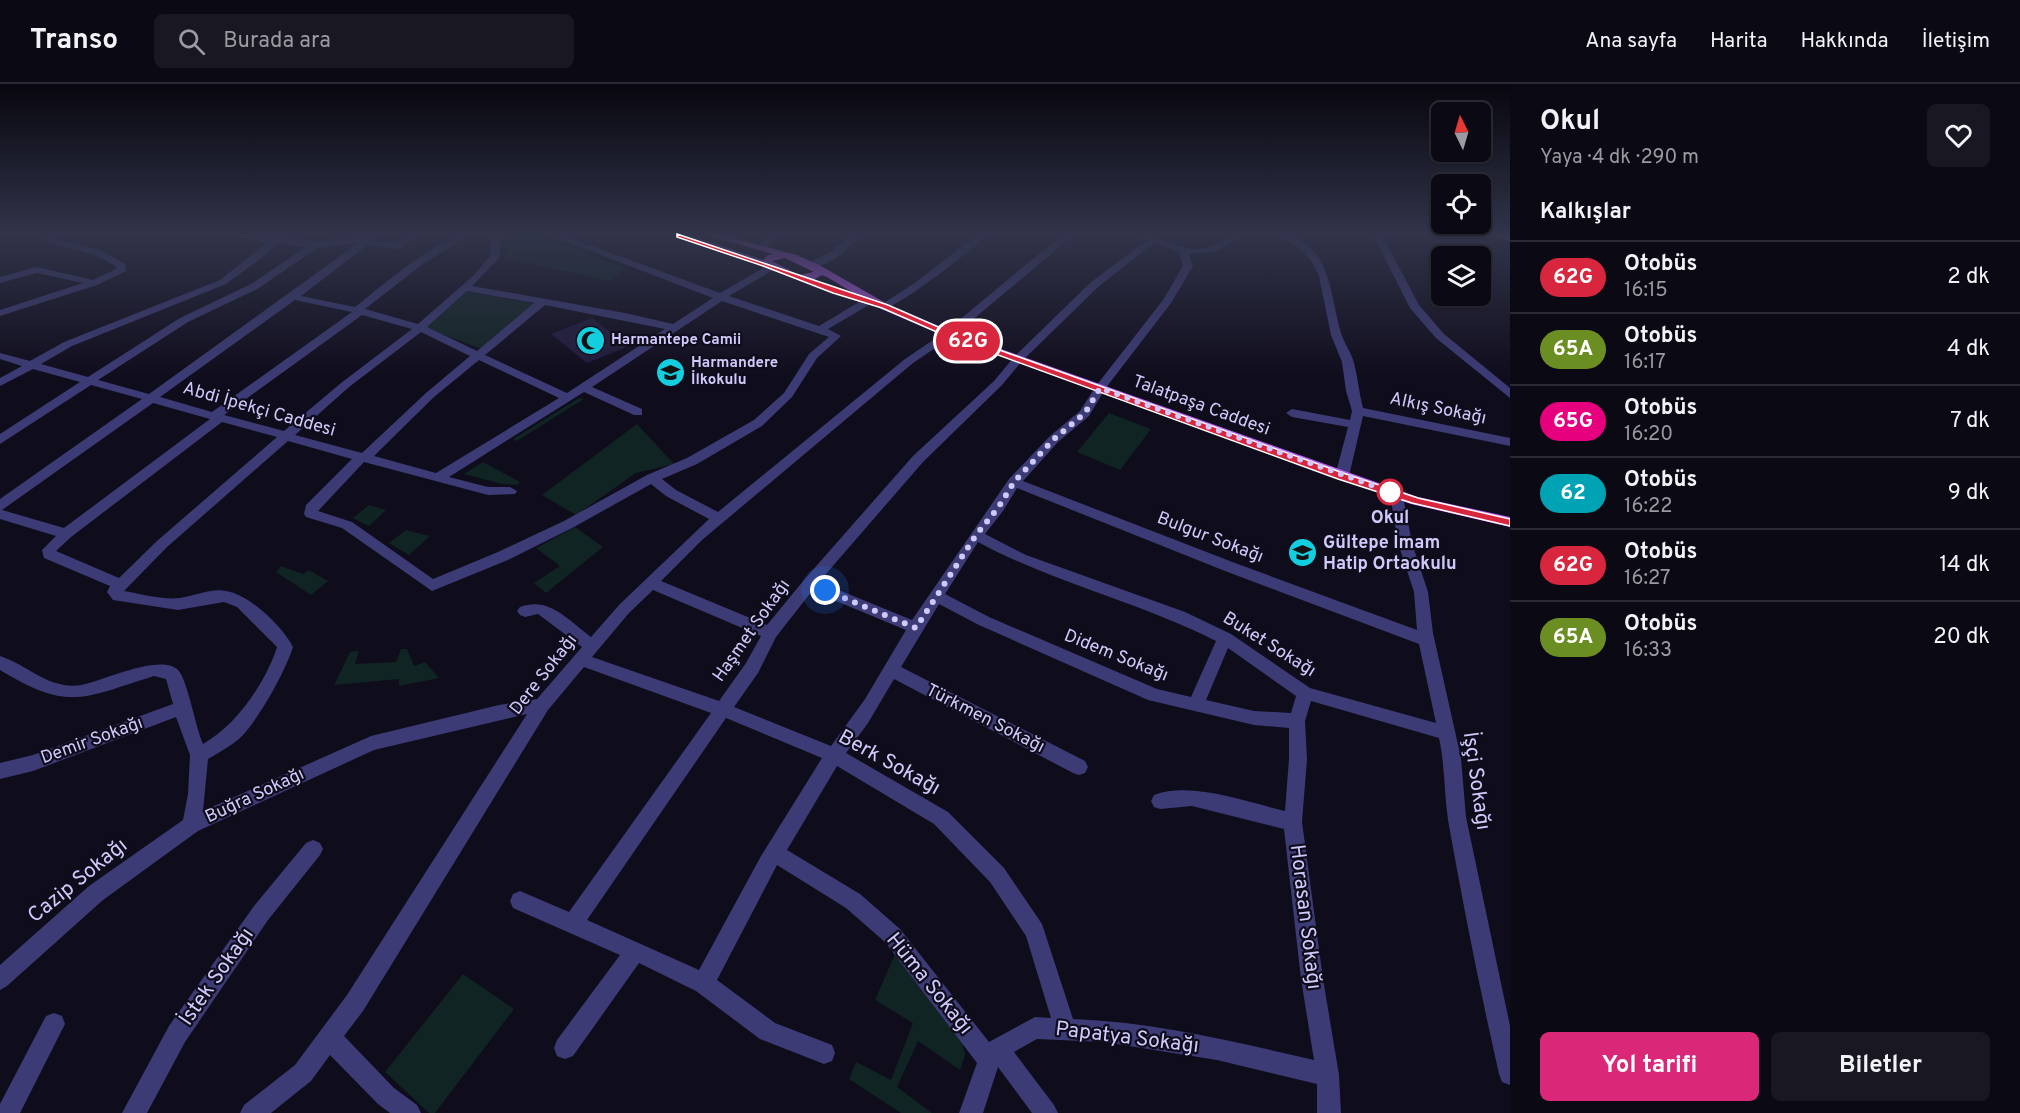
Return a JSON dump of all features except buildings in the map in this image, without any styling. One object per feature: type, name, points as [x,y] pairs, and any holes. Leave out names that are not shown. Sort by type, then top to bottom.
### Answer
[{"type":"main road","name":"Talatpaşa Caddesi","points":[[813,283],[885,306]]},
{"type":"main road","name":"Talatpaşa Caddesi","points":[[844,283],[885,306],[949,334],[1342,476],[1416,501],[1510,523]]},
{"type":"street","points":[[0,313],[94,283]]},
{"type":"street","points":[[0,383],[68,344],[220,283]]},
{"type":"street","points":[[0,440],[176,325],[259,283]]},
{"type":"street","points":[[0,506],[311,283]]},
{"type":"street","points":[[121,585],[49,554],[49,550],[66,534],[393,283]]},
{"type":"street","points":[[198,754],[222,742],[239,729],[251,713],[281,660],[285,646],[242,603],[226,596],[214,596],[178,604],[118,596],[114,592],[162,544],[345,386],[420,328],[469,283]]},
{"type":"street","points":[[542,302],[430,395],[316,502],[311,508],[311,514],[347,525],[432,586],[503,556],[569,524],[652,478],[692,461],[758,423],[788,395],[813,356],[836,336],[683,283]]},
{"type":"street","points":[[439,477],[584,388],[743,283]]},
{"type":"street","points":[[885,306],[921,283]]},
{"type":"street","name":"Dere Sokağı","points":[[252,1113],[303,1073],[355,1003],[542,705],[651,582],[720,519],[909,361],[949,334],[1009,283]]},
{"type":"street","name":"Haşmet Sokağı","points":[[573,923],[752,668],[771,633],[809,584],[918,459],[998,383],[1018,359],[1097,283]]},
{"type":"street","points":[[704,983],[775,853],[834,755],[847,740],[892,670],[901,650],[976,535],[998,508],[1014,482],[1054,439],[1085,413],[1100,388],[1178,283]]},
{"type":"street","points":[[1325,283],[1336,335],[1348,362],[1352,391],[1358,411],[1342,476]]},
{"type":"street","points":[[1402,283],[1414,306],[1440,336],[1510,394]]},
{"type":"street","points":[[464,288],[625,316],[675,328]]},
{"type":"street","points":[[293,297],[358,310],[420,328],[568,398]]},
{"type":"street","points":[[820,330],[868,301]]},
{"type":"street","name":"Abdi İpekçi Caddesi","points":[[0,356],[363,458],[488,491],[510,491]]},
{"type":"street","points":[[584,388],[638,412]]},
{"type":"street","name":"Alkış Sokağı","points":[[1358,411],[1510,442]]},
{"type":"street","points":[[1292,413],[1355,424]]},
{"type":"street","points":[[652,478],[671,493],[720,519]]},
{"type":"street","name":"Bulgur Sokağı","points":[[1014,482],[1230,567],[1427,640]]},
{"type":"street","name":"İşçi Sokağı","points":[[1397,494],[1405,543],[1422,592],[1427,640],[1452,758],[1457,817],[1486,969],[1510,1074]]},
{"type":"street","points":[[0,514],[66,534]]},
{"type":"street","name":"Buket Sokağı","points":[[976,535],[1021,559],[1180,616],[1225,638],[1305,693],[1447,733]]},
{"type":"street","points":[[651,582],[665,590],[771,633]]},
{"type":"street","points":[[809,584],[916,628]]},
{"type":"street","name":"Didem Sokağı","points":[[937,597],[984,621],[1154,694],[1254,717],[1297,721]]},
{"type":"street","name":"Berk Sokağı","points":[[525,611],[533,608],[542,609],[587,653],[834,755],[941,818],[997,875],[1035,931],[1065,1028]]},
{"type":"street","points":[[1196,705],[1225,638]]},
{"type":"street","name":"Buğra Sokağı","points":[[0,662],[23,677],[63,691],[77,692],[154,670],[165,670],[173,675],[198,754],[198,794],[191,825]]},
{"type":"street","name":"Türkmen Sokağı","points":[[892,670],[1079,767]]},
{"type":"street","points":[[1297,721],[1305,693]]},
{"type":"street","name":"Buğra Sokağı","points":[[191,825],[371,743],[499,712],[542,705]]},
{"type":"street","name":"Demir Sokağı","points":[[0,771],[33,763],[182,708]]},
{"type":"street","name":"Horasan Sokağı","points":[[1297,721],[1298,759],[1293,822],[1312,980],[1328,1075],[1329,1113]]},
{"type":"street","points":[[1160,801],[1192,798],[1293,822]]},
{"type":"street","name":"Cazip Sokağı","points":[[0,979],[96,893],[191,825]]},
{"type":"street","name":"İstek Sokağı","points":[[134,1113],[177,1034],[261,913],[313,849]]},
{"type":"street","name":"Hüma Sokağı","points":[[775,853],[853,901],[893,936],[1046,1113]]},
{"type":"street","points":[[520,901],[704,983],[768,1031],[824,1053]]},
{"type":"street","points":[[565,1048],[635,951]]},
{"type":"street","points":[[8,1113],[54,1024]]},
{"type":"street","name":"Papatya Sokağı","points":[[994,1054],[1035,1028],[1065,1028],[1104,1031],[1217,1049],[1328,1075]]},
{"type":"street","points":[[329,1037],[386,1096],[409,1113]]},
{"type":"street","points":[[970,1113],[994,1054]]},
{"type":"green space","points":[[468,291],[540,305],[487,351],[426,328]]},
{"type":"green space","points":[[579,398],[584,399],[517,441],[513,439]]},
{"type":"green space","points":[[1109,413],[1151,429],[1120,470],[1077,452]]},
{"type":"green space","points":[[637,424],[674,464],[636,473],[576,515],[542,495]]},
{"type":"green space","points":[[483,462],[520,482],[518,485],[502,484],[464,474]]},
{"type":"green space","points":[[369,505],[386,510],[369,526],[353,518]]},
{"type":"green space","points":[[575,527],[603,547],[546,593],[534,583],[560,566],[536,548]]},
{"type":"green space","points":[[406,530],[430,536],[409,555],[389,543]]},
{"type":"green space","points":[[281,566],[303,574],[309,570],[328,581],[311,595],[276,572]]},
{"type":"green space","points":[[401,649],[407,649],[414,666],[425,662],[439,678],[399,686],[399,679],[334,685],[350,652],[359,651],[355,664],[396,662]]},
{"type":"green space","points":[[895,954],[960,1034],[965,1055],[960,1070],[918,1041],[897,1087],[932,1113],[901,1113],[849,1079],[856,1062],[891,1080],[913,1023],[875,1000]]},
{"type":"green space","points":[[463,974],[514,1009],[435,1113],[429,1113],[385,1072]]},
{"type":"bus line","name":"62G","points":[[812,283],[885,306],[949,334],[1342,476],[1416,501],[1510,522]]},
{"type":"place","name":"Harmantepe Camii","points":[[590,340]]},
{"type":"place","name":"Harmandere İlkokulu","points":[[670,372]]},
{"type":"place","name":"Okul","points":[[1390,492]]},
{"type":"place","name":"Gültepe İmam Hatip Ortaokulu","points":[[1302,553]]},
{"type":"route","points":[[825,590],[916,628],[976,535],[998,508],[1014,482],[1054,439],[1085,413],[1100,388],[1397,494],[1390,492]]}]
